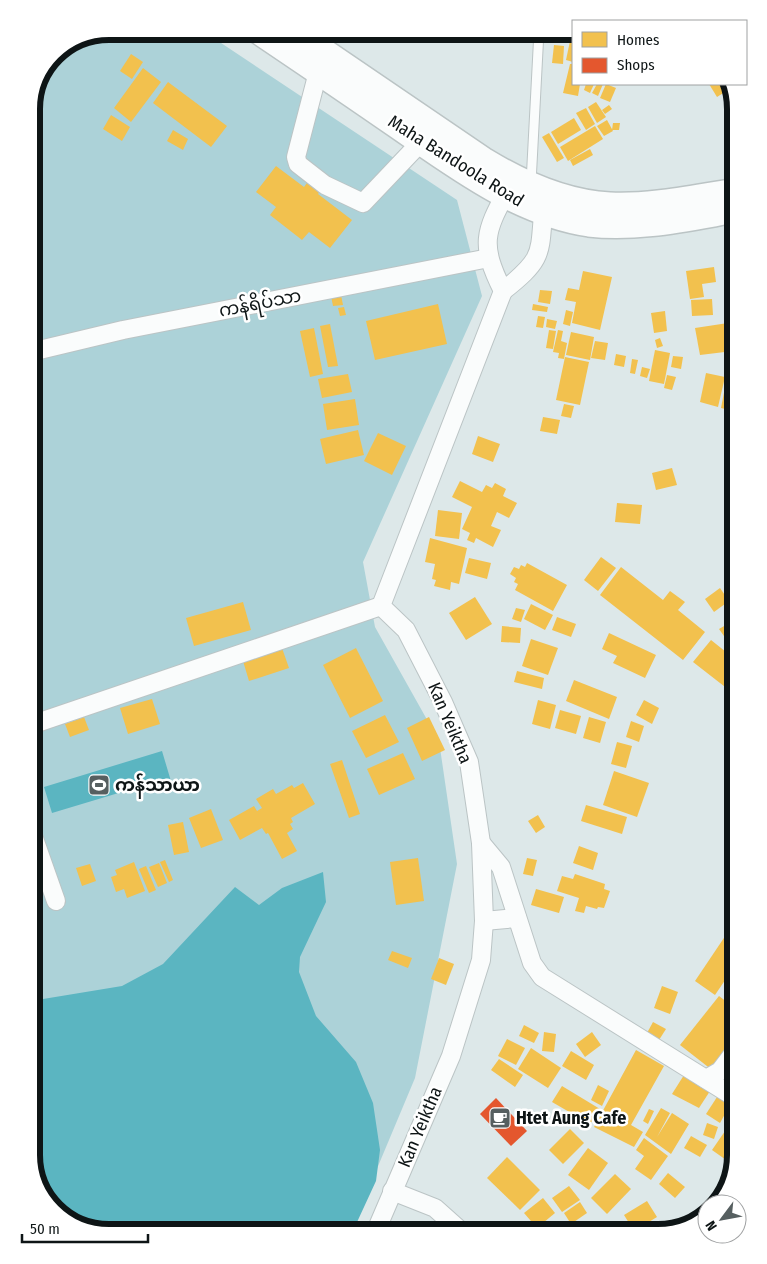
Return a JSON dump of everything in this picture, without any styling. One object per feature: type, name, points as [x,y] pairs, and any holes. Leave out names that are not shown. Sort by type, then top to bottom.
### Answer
[{"type":"main road","name":"Maha Bandoola Road","points":[[271,40],[421,142],[588,224],[650,223],[727,211]]},
{"type":"main road","name":"Maha Bandoola Road","points":[[307,40],[527,195],[612,205],[654,203],[727,192]]},
{"type":"street","points":[[318,72],[296,157],[298,164],[326,185],[363,203],[421,142]]},
{"type":"street","points":[[40,722],[381,606],[503,291],[526,273],[538,257],[542,241],[527,195],[496,210],[488,231],[489,258],[503,291]]},
{"type":"street","name":"ကန်ရိပ်သာ","points":[[40,350],[123,330],[489,258]]},
{"type":"street","name":"Kan Yeiktha","points":[[379,1224],[451,1056],[481,960],[484,921],[481,843],[469,762],[443,702],[406,630],[381,606]]},
{"type":"street","points":[[481,843],[501,867],[532,963],[542,977],[727,1092]]},
{"type":"street","points":[[40,856],[56,901]]},
{"type":"street","points":[[484,921],[517,918]]},
{"type":"street","points":[[706,1079],[720,1070],[727,1061]]},
{"type":"street","points":[[392,1191],[435,1208],[453,1224]]},
{"type":"lane","points":[[527,195],[538,40]]},
{"type":"shaded area","points":[[109,40],[217,40],[457,200],[482,296],[363,562],[375,627],[439,741],[457,864],[415,1078],[354,1224],[95,1223],[78,1217],[57,1201],[47,1186],[41,1169],[40,104],[42,91],[54,67],[63,57],[82,45],[95,41]]},
{"type":"water","name":"ကန်သာယာ","points":[[162,751],[173,788],[158,792],[155,782],[52,813],[44,787]]},
{"type":"water","points":[[323,872],[326,902],[300,957],[299,972],[316,1016],[356,1062],[373,1103],[380,1150],[376,1181],[356,1224],[104,1224],[78,1217],[57,1201],[47,1186],[41,1169],[40,1000],[122,986],[163,964],[235,887],[259,905],[282,888]]},
{"type":"building: Homes","points":[[554,40],[564,40],[564,43],[554,42]]},
{"type":"building: Homes","points":[[570,41],[572,41],[572,62],[566,60]]},
{"type":"building: Homes","points":[[554,45],[564,46],[563,64],[552,63]]},
{"type":"building: Homes","points":[[131,54],[143,62],[132,79],[120,71]]},
{"type":"building: Homes","points":[[570,64],[572,64],[572,85],[580,85],[578,96],[563,93]]},
{"type":"building: Homes","points":[[143,68],[161,82],[131,122],[114,108]]},
{"type":"building: Homes","points":[[168,82],[227,126],[211,147],[153,103]]},
{"type":"building: Homes","points":[[586,85],[594,85],[590,93],[584,90]]},
{"type":"building: Homes","points":[[596,85],[603,85],[598,96],[592,93]]},
{"type":"building: Homes","points":[[606,85],[616,88],[610,102],[600,98]]},
{"type":"building: Homes","points":[[710,85],[723,85],[725,92],[717,97]]},
{"type":"building: Homes","points":[[596,102],[606,117],[597,123],[588,107]]},
{"type":"building: Homes","points":[[609,105],[612,109],[605,114],[602,110]]},
{"type":"building: Homes","points":[[586,108],[595,124],[586,130],[576,113]]},
{"type":"building: Homes","points":[[111,115],[130,127],[122,141],[103,129]]},
{"type":"building: Homes","points":[[574,118],[581,130],[558,144],[551,132]]},
{"type":"building: Homes","points":[[607,120],[613,131],[604,136],[597,126]]},
{"type":"building: Homes","points":[[613,123],[620,123],[619,130],[612,130]]},
{"type":"building: Homes","points":[[595,126],[603,139],[568,161],[560,147]]},
{"type":"building: Homes","points":[[173,130],[188,139],[183,150],[167,141]]},
{"type":"building: Homes","points":[[549,133],[564,158],[557,162],[542,137]]},
{"type":"building: Homes","points":[[590,149],[593,155],[573,166],[570,160]]},
{"type":"building: Homes","points":[[276,166],[304,187],[312,176],[324,186],[318,194],[352,220],[330,248],[309,232],[302,240],[270,215],[276,207],[256,192]]},
{"type":"building: Homes","points":[[714,267],[716,282],[702,284],[704,297],[690,299],[686,271]]},
{"type":"building: Homes","points":[[583,271],[612,277],[600,330],[572,323],[576,302],[565,300],[568,288],[579,290]]},
{"type":"building: Homes","points":[[540,290],[552,291],[550,304],[538,302]]},
{"type":"building: Homes","points":[[341,295],[343,305],[333,306],[331,296]]},
{"type":"building: Homes","points":[[712,299],[713,315],[692,316],[691,300]]},
{"type":"building: Homes","points":[[438,304],[447,344],[375,360],[366,321]]},
{"type":"building: Homes","points":[[533,304],[548,307],[547,312],[532,310]]},
{"type":"building: Homes","points":[[344,307],[346,315],[340,316],[338,308]]},
{"type":"building: Homes","points":[[566,310],[573,312],[570,326],[563,324]]},
{"type":"building: Homes","points":[[665,311],[667,331],[654,333],[651,313]]},
{"type":"building: Homes","points":[[538,316],[545,317],[543,328],[536,327]]},
{"type":"building: Homes","points":[[547,319],[557,321],[555,329],[546,327]]},
{"type":"building: Homes","points":[[727,323],[727,352],[700,355],[695,328]]},
{"type":"building: Homes","points":[[330,324],[338,366],[328,367],[320,326]]},
{"type":"building: Homes","points":[[314,328],[323,374],[310,377],[300,331]]},
{"type":"building: Homes","points":[[549,330],[556,331],[553,349],[546,348]]},
{"type":"building: Homes","points":[[558,330],[563,331],[561,341],[567,343],[564,359],[558,358],[559,353],[553,352]]},
{"type":"building: Homes","points":[[571,332],[594,337],[590,360],[566,355]]},
{"type":"building: Homes","points":[[660,338],[663,346],[657,348],[655,340]]},
{"type":"building: Homes","points":[[595,341],[608,343],[605,360],[591,358]]},
{"type":"building: Homes","points":[[655,350],[670,353],[664,384],[649,381]]},
{"type":"building: Homes","points":[[616,354],[626,356],[624,367],[614,365]]},
{"type":"building: Homes","points":[[673,356],[683,357],[681,369],[671,367]]},
{"type":"building: Homes","points":[[565,357],[589,362],[580,405],[556,400]]},
{"type":"building: Homes","points":[[632,359],[638,360],[635,374],[630,373]]},
{"type":"building: Homes","points":[[642,367],[650,369],[647,378],[640,376]]},
{"type":"building: Homes","points":[[706,373],[725,377],[718,407],[700,402]]},
{"type":"building: Homes","points":[[348,374],[352,392],[322,398],[318,379]]},
{"type":"building: Homes","points":[[667,375],[676,377],[672,390],[664,388]]},
{"type":"building: Homes","points":[[726,382],[727,399],[725,409],[721,408]]},
{"type":"building: Homes","points":[[355,399],[359,425],[327,430],[323,404]]},
{"type":"building: Homes","points":[[564,404],[574,406],[571,418],[561,416]]},
{"type":"building: Homes","points":[[543,417],[560,420],[557,434],[540,431]]},
{"type":"building: Homes","points":[[358,430],[364,455],[326,464],[320,439]]},
{"type":"building: Homes","points":[[378,433],[406,446],[392,475],[364,461]]},
{"type":"building: Homes","points":[[478,436],[500,444],[493,462],[472,454]]},
{"type":"building: Homes","points":[[40,437],[43,437],[43,449],[40,449]]},
{"type":"building: Homes","points":[[672,468],[677,485],[656,490],[652,473]]},
{"type":"building: Homes","points":[[460,481],[482,492],[486,485],[492,488],[495,483],[506,489],[503,496],[517,503],[509,518],[497,512],[491,526],[501,530],[493,547],[476,538],[474,543],[467,540],[470,533],[462,529],[472,507],[452,497]]},
{"type":"building: Homes","points":[[617,503],[642,505],[640,524],[615,522]]},
{"type":"building: Homes","points":[[438,510],[462,513],[459,539],[435,536]]},
{"type":"building: Homes","points":[[430,538],[467,548],[459,584],[451,582],[450,590],[434,586],[436,580],[432,579],[435,564],[425,562]]},
{"type":"building: Homes","points":[[601,557],[616,568],[598,591],[584,580]]},
{"type":"building: Homes","points":[[469,558],[491,563],[487,579],[465,573]]},
{"type":"building: Homes","points":[[527,563],[567,585],[553,611],[515,590],[518,584],[514,582],[516,578],[510,574],[514,567],[519,569],[521,565],[525,567]]},
{"type":"building: Homes","points":[[621,567],[663,600],[670,591],[685,602],[678,610],[705,632],[683,660],[600,595]]},
{"type":"building: Homes","points":[[720,588],[727,598],[727,602],[714,612],[705,599]]},
{"type":"building: Homes","points":[[475,597],[492,624],[466,640],[449,613]]},
{"type":"building: Homes","points":[[243,602],[251,630],[194,646],[186,618]]},
{"type":"building: Homes","points":[[531,604],[553,615],[545,630],[524,619]]},
{"type":"building: Homes","points":[[516,608],[525,610],[521,622],[512,619]]},
{"type":"building: Homes","points":[[557,617],[576,624],[571,637],[552,630]]},
{"type":"building: Homes","points":[[727,624],[727,640],[719,629]]},
{"type":"building: Homes","points":[[502,626],[521,628],[520,643],[501,642]]},
{"type":"building: Homes","points":[[609,633],[656,655],[645,678],[613,663],[617,656],[602,649]]},
{"type":"building: Homes","points":[[531,639],[558,648],[548,675],[522,666]]},
{"type":"building: Homes","points":[[711,640],[727,653],[727,688],[693,662]]},
{"type":"building: Homes","points":[[282,648],[289,668],[249,681],[243,661]]},
{"type":"building: Homes","points":[[356,648],[383,701],[350,718],[323,665]]},
{"type":"building: Homes","points":[[517,671],[544,678],[542,689],[514,682]]},
{"type":"building: Homes","points":[[574,680],[617,697],[609,719],[566,701]]},
{"type":"building: Homes","points":[[152,699],[160,724],[128,734],[120,708]]},
{"type":"building: Homes","points":[[538,700],[556,705],[550,729],[532,724]]},
{"type":"building: Homes","points":[[644,700],[659,708],[652,724],[636,715]]},
{"type":"building: Homes","points":[[560,710],[581,716],[576,734],[555,728]]},
{"type":"building: Homes","points":[[385,715],[399,742],[366,758],[352,731]]},
{"type":"building: Homes","points":[[84,717],[89,730],[70,737],[65,724]]},
{"type":"building: Homes","points":[[429,717],[445,750],[422,761],[407,728]]},
{"type":"building: Homes","points":[[589,717],[606,722],[600,743],[583,738]]},
{"type":"building: Homes","points":[[631,721],[644,726],[639,742],[626,737]]},
{"type":"building: Homes","points":[[617,742],[632,746],[626,768],[611,764]]},
{"type":"building: Homes","points":[[403,753],[415,779],[379,795],[367,769]]},
{"type":"building: Homes","points":[[342,760],[360,814],[349,818],[330,764]]},
{"type":"building: Homes","points":[[614,771],[649,783],[637,817],[603,805]]},
{"type":"building: Homes","points":[[303,783],[315,804],[291,818],[293,822],[290,824],[293,829],[287,833],[297,851],[282,859],[268,833],[266,834],[262,828],[240,840],[229,820],[254,806],[257,811],[262,808],[256,799],[273,789],[276,794],[292,785],[294,788]]},
{"type":"building: Homes","points":[[586,805],[627,817],[622,834],[581,821]]},
{"type":"building: Homes","points":[[211,809],[223,840],[201,848],[189,818]]},
{"type":"building: Homes","points":[[538,815],[545,827],[536,833],[528,821]]},
{"type":"building: Homes","points":[[183,822],[189,852],[174,855],[168,825]]},
{"type":"building: Homes","points":[[579,846],[598,853],[593,870],[573,863]]},
{"type":"building: Homes","points":[[418,858],[424,901],[396,905],[390,862]]},
{"type":"building: Homes","points":[[527,858],[537,860],[533,876],[523,874]]},
{"type":"building: Homes","points":[[165,860],[173,880],[169,882],[160,862]]},
{"type":"building: Homes","points":[[134,862],[145,891],[127,898],[124,889],[116,892],[111,877],[117,875],[115,870]]},
{"type":"building: Homes","points":[[159,863],[167,883],[158,887],[149,867]]},
{"type":"building: Homes","points":[[90,864],[96,881],[82,886],[76,868]]},
{"type":"building: Homes","points":[[146,866],[156,890],[149,893],[139,869]]},
{"type":"building: Homes","points":[[575,874],[605,884],[604,889],[610,891],[604,908],[598,907],[597,909],[586,906],[584,913],[575,911],[579,898],[557,891],[562,876],[573,879]]},
{"type":"building: Homes","points":[[536,889],[564,897],[559,913],[531,905]]},
{"type":"building: Homes","points":[[727,933],[727,977],[715,995],[695,981]]},
{"type":"building: Homes","points":[[392,951],[412,958],[408,968],[388,960]]},
{"type":"building: Homes","points":[[439,958],[454,964],[446,985],[431,979]]},
{"type":"building: Homes","points":[[662,986],[678,992],[670,1014],[654,1008]]},
{"type":"building: Homes","points":[[719,996],[727,1002],[727,1051],[712,1070],[680,1045]]},
{"type":"building: Homes","points":[[653,1022],[666,1029],[659,1040],[647,1033]]},
{"type":"building: Homes","points":[[524,1025],[539,1033],[534,1043],[519,1036]]},
{"type":"building: Homes","points":[[544,1032],[556,1034],[554,1052],[542,1051]]},
{"type":"building: Homes","points":[[592,1032],[601,1045],[585,1057],[576,1044]]},
{"type":"building: Homes","points":[[507,1039],[525,1048],[516,1065],[498,1056]]},
{"type":"building: Homes","points":[[531,1048],[561,1068],[548,1088],[518,1069]]},
{"type":"building: Homes","points":[[636,1050],[664,1066],[631,1125],[643,1132],[634,1147],[594,1127]]},
{"type":"building: Homes","points":[[571,1051],[594,1065],[586,1080],[562,1066]]},
{"type":"building: Homes","points":[[499,1059],[523,1075],[515,1087],[491,1070]]},
{"type":"building: Homes","points":[[684,1075],[710,1091],[699,1108],[672,1094]]},
{"type":"building: Homes","points":[[598,1085],[609,1091],[602,1106],[591,1100]]},
{"type":"building: Homes","points":[[562,1086],[600,1109],[590,1124],[552,1102]]},
{"type":"building: Homes","points":[[717,1097],[727,1103],[727,1110],[720,1123],[706,1114]]},
{"type":"building: Homes","points":[[661,1108],[670,1113],[657,1137],[672,1113],[689,1124],[671,1154],[645,1135]]},
{"type":"building: Homes","points":[[649,1109],[654,1111],[648,1124],[643,1121]]},
{"type":"building: Homes","points":[[707,1123],[718,1127],[714,1139],[703,1135]]},
{"type":"building: Homes","points":[[727,1128],[726,1160],[712,1150]]},
{"type":"building: Homes","points":[[570,1129],[584,1143],[563,1164],[549,1150]]},
{"type":"building: Homes","points":[[691,1136],[707,1145],[700,1157],[684,1148]]},
{"type":"building: Homes","points":[[644,1138],[668,1156],[651,1180],[635,1169],[644,1156],[636,1150]]},
{"type":"building: Homes","points":[[588,1148],[608,1163],[589,1190],[568,1175]]},
{"type":"building: Homes","points":[[507,1157],[540,1190],[520,1210],[487,1178]]},
{"type":"building: Homes","points":[[668,1173],[685,1187],[675,1198],[659,1184]]},
{"type":"building: Homes","points":[[615,1174],[631,1189],[607,1214],[591,1198]]},
{"type":"building: Homes","points":[[569,1186],[580,1200],[562,1212],[552,1198]]},
{"type":"building: Homes","points":[[543,1198],[555,1213],[542,1224],[534,1224],[524,1213]]},
{"type":"building: Homes","points":[[647,1201],[657,1217],[646,1224],[630,1224],[624,1215]]},
{"type":"building: Homes","points":[[580,1202],[587,1213],[571,1224],[564,1213]]},
{"type":"building: Shops","points":[[496,1098],[527,1131],[511,1146],[480,1114]]},
{"type":"place","name":"ကန်သာယာ","points":[[99,785]]},
{"type":"place","name":"Htet Aung Cafe","points":[[500,1118]]}]
